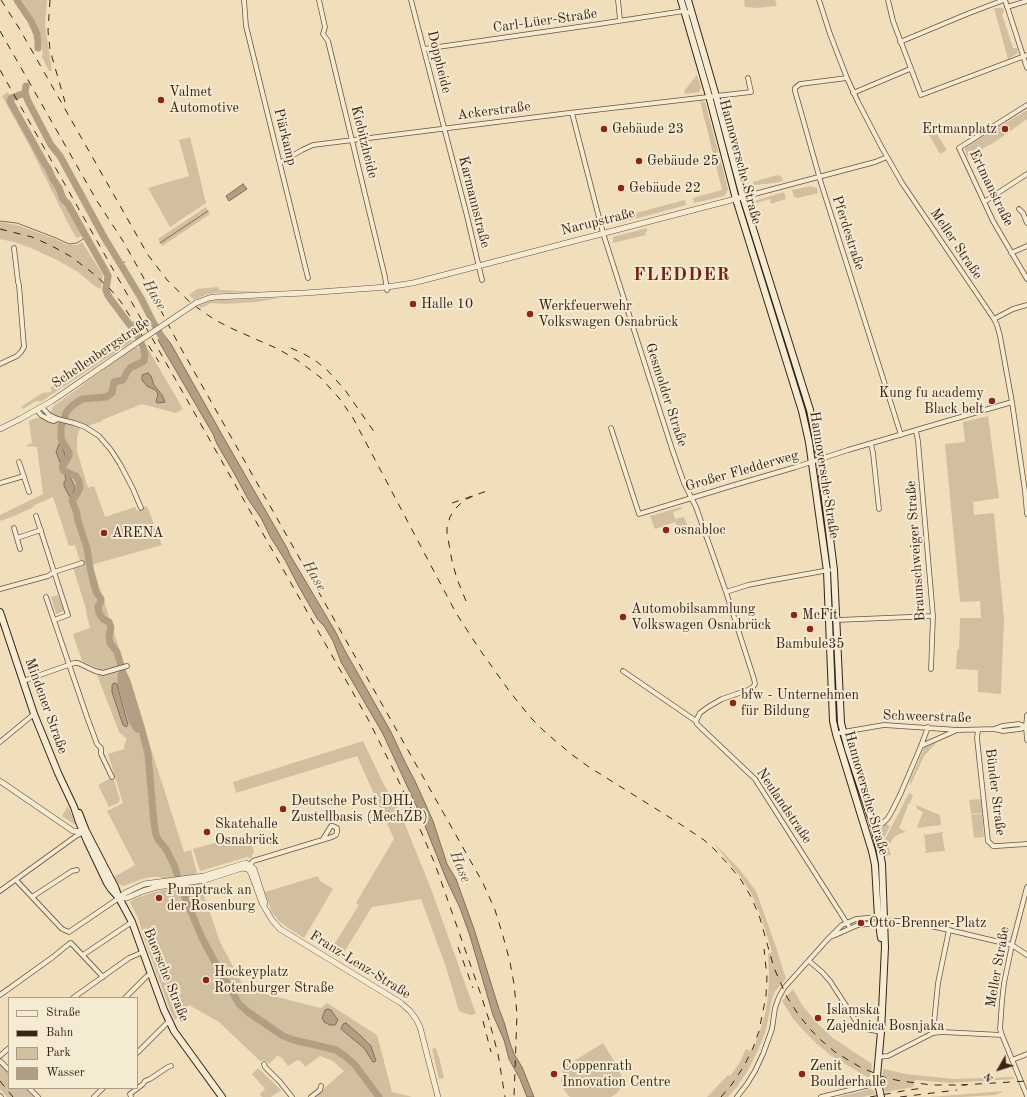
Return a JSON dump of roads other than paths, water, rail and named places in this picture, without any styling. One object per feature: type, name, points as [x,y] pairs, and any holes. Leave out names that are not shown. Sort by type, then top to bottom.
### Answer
[{"type":"main road","name":"Hannoversche Straße","points":[[681,0],[810,410],[820,459],[834,570],[841,723],[879,847],[882,864],[880,920]]},
{"type":"main road","name":"Hannoversche Straße","points":[[688,0],[736,199],[802,412],[813,462],[827,571],[833,721],[872,850],[875,865],[880,920]]},
{"type":"main road","name":"Mindener Straße","points":[[0,612],[34,714],[58,773],[74,807],[79,812],[85,832],[115,886],[119,898]]},
{"type":"main road","name":"Buersche Straße","points":[[119,898],[132,922],[150,974],[174,1031],[222,1097]]},
{"type":"main road","points":[[880,920],[885,931],[881,1032],[877,1076],[882,1097]]},
{"type":"street","name":"Piärkamp","points":[[244,0],[246,26],[308,278]]},
{"type":"street","name":"Kiebitzheide","points":[[319,0],[325,27],[323,34],[328,42],[384,270],[387,289]]},
{"type":"street","name":"Doppheide","points":[[411,0],[445,129]]},
{"type":"street","points":[[618,0],[620,20]]},
{"type":"street","name":"Meller Straße","points":[[819,0],[830,34],[853,92],[887,157],[902,183],[994,319],[1000,336],[1012,402],[1026,490],[1027,514]]},
{"type":"street","points":[[888,0],[892,21],[921,95],[1025,56]]},
{"type":"street","points":[[900,42],[1004,0],[1025,56],[1027,68]]},
{"type":"street","points":[[1007,7],[1027,1]]},
{"type":"street","name":"Carl-Lüer-Straße","points":[[424,49],[684,11],[692,14]]},
{"type":"street","points":[[853,92],[910,69]]},
{"type":"street","name":"Hannoversche Straße","points":[[712,96],[751,92],[748,78]]},
{"type":"street","name":"Pferdestraße","points":[[847,78],[800,84],[795,88],[795,91],[831,218],[901,435]]},
{"type":"street","name":"Ackerstraße","points":[[280,164],[308,146],[712,96]]},
{"type":"street","name":"Ertmanstraße","points":[[1027,105],[959,148],[993,221],[1027,279]]},
{"type":"street","name":"Gesmolder Straße","points":[[572,113],[603,233],[674,456],[684,483],[696,507],[726,592],[754,679],[755,684],[753,687],[722,699],[708,707],[700,713],[696,721]]},
{"type":"street","name":"Karmannstraße","points":[[445,129],[482,280]]},
{"type":"street","name":"Narupstraße","points":[[312,293],[387,289],[413,283],[736,199],[875,162],[887,157]]},
{"type":"street","points":[[984,202],[1027,174]]},
{"type":"street","points":[[1019,209],[1023,213],[1027,223]]},
{"type":"street","points":[[1011,253],[1027,246]]},
{"type":"street","points":[[0,364],[17,356],[24,347],[19,285],[14,248]]},
{"type":"street","name":"Schellenbergstraße","points":[[0,429],[40,408],[196,303],[215,297],[312,293]]},
{"type":"street","points":[[994,319],[1013,309],[1027,305]]},
{"type":"street","name":"Großer Fledderweg","points":[[611,428],[639,514],[1012,402]]},
{"type":"street","points":[[40,408],[41,415],[52,421],[58,419],[82,426],[99,436],[111,450],[124,471],[141,508]]},
{"type":"street","name":"Braunschweiger Straße","points":[[916,431],[933,616],[931,669]]},
{"type":"street","points":[[871,444],[879,509]]},
{"type":"street","points":[[19,462],[28,492]]},
{"type":"street","points":[[0,484],[24,476]]},
{"type":"street","points":[[36,516],[68,615],[54,620]]},
{"type":"street","points":[[14,528],[20,549]]},
{"type":"street","points":[[17,538],[41,530]]},
{"type":"street","points":[[0,589],[48,576],[54,572],[82,563]]},
{"type":"street","points":[[726,592],[748,585],[834,570]]},
{"type":"street","points":[[46,597],[97,744],[101,748],[101,754],[112,777]]},
{"type":"street","points":[[828,618],[837,620],[933,616]]},
{"type":"street","points":[[23,681],[74,663],[78,663],[99,673],[107,673],[127,666]]},
{"type":"street","name":"Neulandstraße","points":[[623,672],[696,721],[697,724],[756,779],[850,928]]},
{"type":"street","points":[[0,742],[34,714]]},
{"type":"street","points":[[1027,715],[1027,740]]},
{"type":"street","name":"Schweerstraße","points":[[836,734],[884,725],[958,730],[994,729],[1002,731],[1027,727]]},
{"type":"street","points":[[874,827],[883,823],[888,818],[900,795],[928,727]]},
{"type":"street","points":[[921,746],[958,730]]},
{"type":"street","name":"Bünder Straße","points":[[978,730],[988,841],[993,846],[1027,844]]},
{"type":"street","points":[[0,781],[73,831],[85,832]]},
{"type":"street","points":[[0,891],[76,836],[85,832]]},
{"type":"street","points":[[16,880],[62,929],[69,932],[119,898],[128,898],[149,889],[173,883],[212,878],[249,867],[253,861],[323,839]]},
{"type":"street","name":"Franz-Lenz-Straße","points":[[249,867],[262,903],[275,925],[286,934],[401,1002],[416,1019],[420,1027],[438,1097]]},
{"type":"street","name":"Franz-Lenz-Straße","points":[[249,867],[254,869],[266,906],[266,911]]},
{"type":"street","points":[[32,897],[72,871],[77,870]]},
{"type":"street","name":"Meller Straße","points":[[1027,887],[1004,983],[1000,1029],[1027,1096]]},
{"type":"street","points":[[737,1097],[747,1084],[763,1054],[772,1029],[775,1008],[779,997],[789,982],[837,929],[847,923],[856,919],[907,921],[1012,945],[1027,955]]},
{"type":"street","points":[[827,940],[850,928],[880,920]]},
{"type":"street","points":[[83,955],[132,922]]},
{"type":"street","points":[[932,1033],[938,983],[949,930]]},
{"type":"street","points":[[0,995],[70,943],[72,943],[102,977]]},
{"type":"street","points":[[74,997],[129,958],[143,952]]},
{"type":"street","points":[[809,961],[830,981],[856,1021],[866,1029],[881,1032]]},
{"type":"street","points":[[126,997],[150,974]]},
{"type":"street","points":[[138,1053],[169,1021]]},
{"type":"street","points":[[878,1057],[888,1056],[932,1033],[942,1032],[1002,1035]]},
{"type":"street","points":[[0,1056],[8,1049]]},
{"type":"street","points":[[1012,1060],[1027,1054]]},
{"type":"street","points":[[0,1061],[8,1069]]},
{"type":"street","points":[[264,1064],[292,1097]]},
{"type":"street","points":[[138,1088],[145,1081],[171,1066]]},
{"type":"street","points":[[821,1097],[878,1083]]},
{"type":"street","points":[[312,1097],[320,1090],[321,1086]]},
{"type":"street","points":[[32,1089],[38,1097]]},
{"type":"street","points":[[94,1097],[102,1089]]},
{"type":"street","points":[[130,1097],[130,1094],[136,1089]]},
{"type":"water","points":[[243,184],[247,189],[229,201],[226,196]]},
{"type":"water","points":[[165,336],[171,344],[290,555],[335,631],[391,732],[415,781],[433,821],[447,864],[456,879],[474,929],[510,1043],[514,1054],[522,1067],[534,1097],[527,1097],[520,1079],[509,1059],[504,1040],[493,1015],[470,936],[460,908],[447,881],[421,816],[383,734],[341,662],[333,641],[324,626],[318,620],[158,340]]},
{"type":"water","points":[[148,373],[165,402],[157,403],[157,392],[147,386],[142,380],[142,375]]},
{"type":"water","points":[[61,439],[64,443],[63,448],[65,455],[65,463],[62,467],[56,452]]},
{"type":"water","points":[[64,471],[68,473],[75,487],[73,494],[74,497],[72,500],[64,486],[64,482],[66,480]]},
{"type":"water","points":[[114,683],[117,684],[128,725],[126,727],[123,725],[112,692],[112,685]]},
{"type":"water","points":[[325,1010],[331,1010],[338,1020],[335,1025],[330,1025],[324,1022],[322,1018]]},
{"type":"water","points":[[346,1023],[371,1046],[376,1061],[373,1062],[364,1048],[341,1029],[343,1024]]},
{"type":"waterway","name":"Hase","points":[[17,0],[31,21],[37,34],[38,48]]},
{"type":"waterway","name":"Hase","points":[[26,86],[25,93],[28,101],[51,145],[60,156],[104,237],[141,298],[167,346]]},
{"type":"waterway","name":"Hase","points":[[25,93],[11,98],[10,101],[59,188],[63,199],[68,204],[106,272],[108,276],[106,290],[109,297],[136,333],[145,355],[144,361],[130,368],[123,380],[114,382],[112,393],[106,397],[82,399],[73,405],[67,411],[61,427],[61,439],[69,452],[69,456],[62,467],[64,471],[76,476],[79,481],[80,488],[72,500],[87,548],[96,592],[101,599],[98,606],[99,613],[103,619],[109,622],[111,628],[109,636],[110,643],[117,652],[123,673],[121,675],[121,683],[132,721],[137,729],[142,730],[148,754],[156,835],[166,849],[174,865],[184,895],[202,938],[239,1004],[283,1036],[336,1050],[355,1065],[379,1097]]},
{"type":"waterway","points":[[160,243],[208,211]]},
{"type":"waterway","points":[[0,221],[17,223],[69,244],[77,243],[86,237]]},
{"type":"waterway","name":"Hase","points":[[121,264],[125,262]]},
{"type":"waterway","name":"Hase","points":[[123,673],[127,681],[142,730]]},
{"type":"railway","points":[[1,0],[19,28],[148,255],[168,281],[192,304],[215,320],[278,349],[297,360],[320,377],[339,398],[353,418],[456,613],[480,650],[531,718],[571,754],[704,840],[728,864],[741,880],[759,915],[774,968],[787,997],[810,1029],[835,1052],[860,1067],[886,1078],[932,1085],[966,1085]]},
{"type":"railway","points":[[50,0],[48,31],[50,50],[65,102]]},
{"type":"railway","points":[[0,31],[97,201],[123,241],[178,343],[483,883],[495,910],[503,936],[514,984],[517,1014],[514,1097]]},
{"type":"railway","points":[[0,70],[369,721],[393,769],[435,864],[480,992],[498,1054],[505,1097]]},
{"type":"railway","points":[[0,229],[32,237],[50,245],[70,256],[94,274],[121,302],[159,362]]},
{"type":"railway","points":[[291,348],[316,361],[328,371],[345,390],[375,433]]},
{"type":"railway","points":[[452,503],[487,491]]},
{"type":"railway","points":[[466,601],[457,579],[452,561],[447,526],[455,509],[463,501],[473,496]]},
{"type":"railway","points":[[458,947],[473,988]]},
{"type":"railway","points":[[721,1097],[744,1066],[759,1031],[766,996],[767,977],[764,949]]},
{"type":"railway","points":[[483,1021],[491,1052]]},
{"type":"railway","points":[[0,1081],[13,1097]]},
{"type":"railway","points":[[961,1085],[1027,1081]]},
{"type":"railway","points":[[870,1097],[925,1088]]},
{"type":"railway","points":[[900,1097],[957,1090]]},
{"type":"place","name":"Valmet Automotive","points":[[161,100]]},
{"type":"place","name":"Gebäude 23","points":[[604,129]]},
{"type":"place","name":"Ertmanplatz","points":[[1005,129]]},
{"type":"place","name":"Gebäude 25","points":[[639,161]]},
{"type":"place","name":"Gebäude 22","points":[[621,188]]},
{"type":"place","name":"Halle 10","points":[[413,304]]},
{"type":"place","name":"Werkfeuerwehr Volkswagen Osnabrück","points":[[530,314]]},
{"type":"place","name":"Kung fu academy Black belt","points":[[992,401]]},
{"type":"place","name":"osnabloc","points":[[666,530]]},
{"type":"place","name":"ARENA","points":[[104,533]]},
{"type":"place","name":"McFit","points":[[794,615]]},
{"type":"place","name":"Automobilsammlung Volkswagen Osnabrück","points":[[623,617]]},
{"type":"place","name":"Bambule35","points":[[810,629]]},
{"type":"place","name":"bfw - Unternehmen für Bildung","points":[[733,703]]},
{"type":"place","name":"Deutsche Post DHL Zustellbasis (MechZB)","points":[[283,809]]},
{"type":"place","name":"Skatehalle Osnabrück","points":[[207,832]]},
{"type":"place","name":"Pumptrack an der Rosenburg","points":[[159,898]]},
{"type":"place","name":"Otto-Brenner-Platz","points":[[861,923]]},
{"type":"place","name":"Hockeyplatz Rotenburger Straße","points":[[206,980]]},
{"type":"place","name":"Islamska Zajednica Bosnjaka","points":[[818,1018]]},
{"type":"place","name":"Coppenrath Innovation Centre","points":[[554,1074]]},
{"type":"place","name":"Zenit Boulderhalle","points":[[802,1074]]},
{"type":"district","name":"FLEDDER","points":[[682,275]]}]
